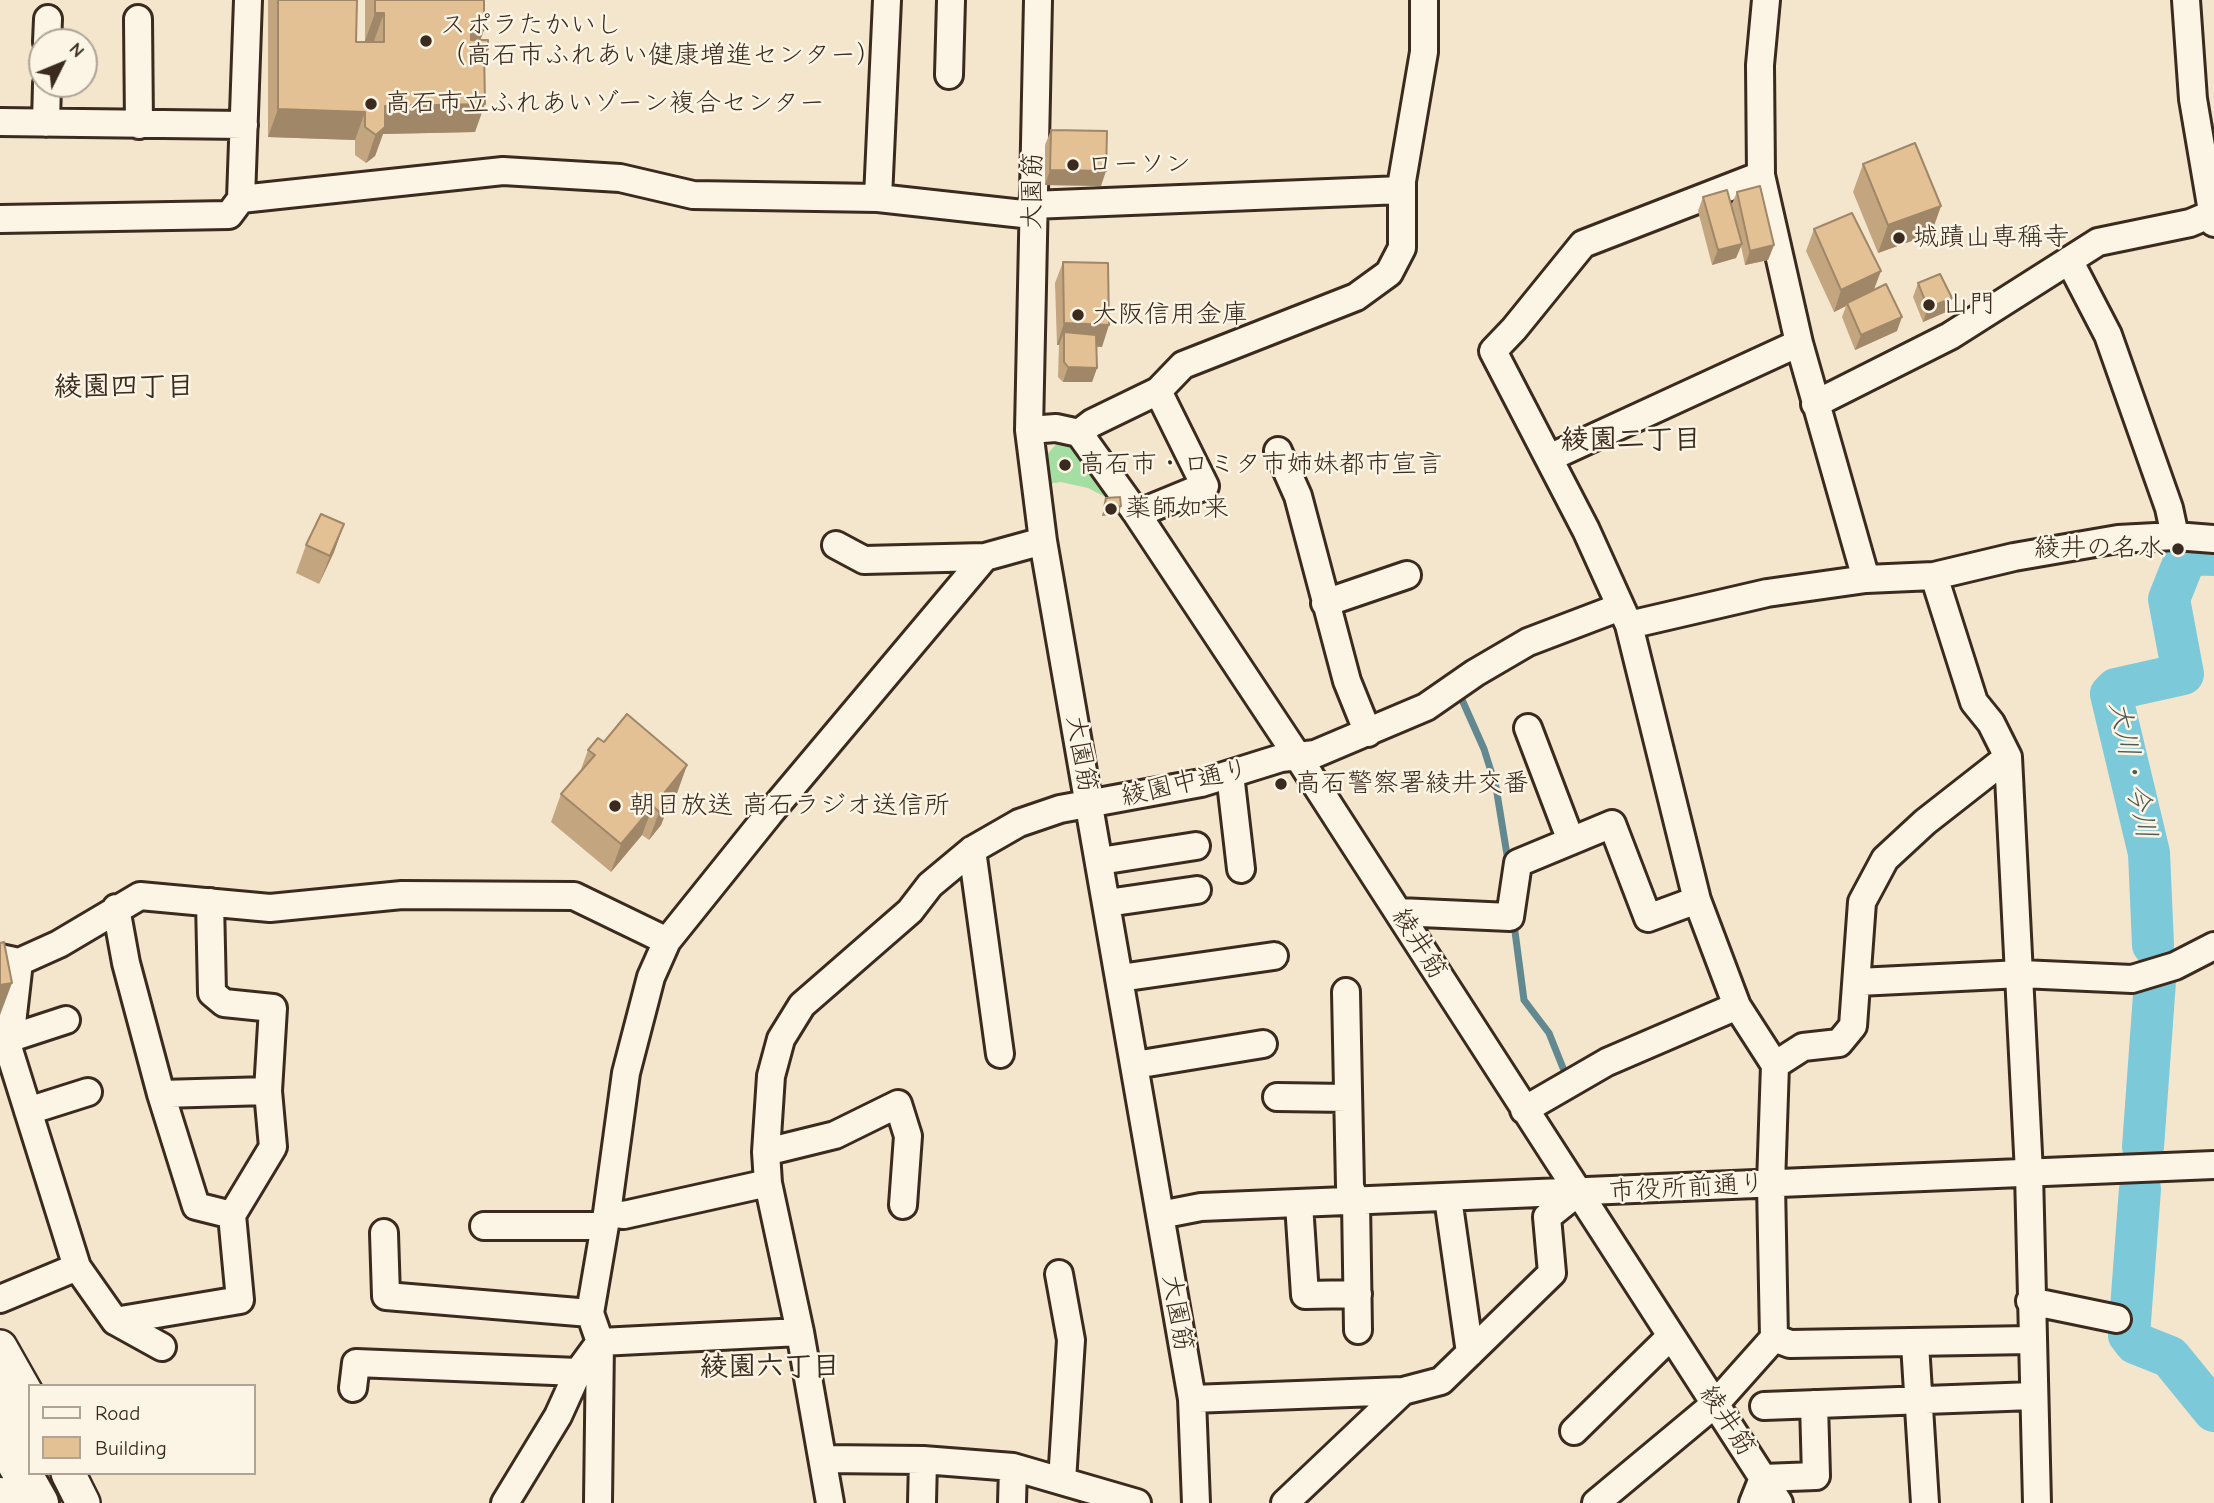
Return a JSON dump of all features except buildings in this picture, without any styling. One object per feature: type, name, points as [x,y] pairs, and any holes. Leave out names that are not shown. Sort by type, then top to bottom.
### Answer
[{"type":"highway","points":[[0,1389],[28,1467]]},
{"type":"highway","points":[[31,1475],[39,1503]]},
{"type":"highway","points":[[49,1475],[65,1503]]},
{"type":"highway","points":[[0,1497],[3,1503]]},
{"type":"main road","points":[[0,1347],[28,1396]]},
{"type":"main road","points":[[69,1475],[83,1503]]},
{"type":"street","points":[[0,219],[229,215],[241,200],[248,0]]},
{"type":"street","points":[[878,198],[887,0]]},
{"type":"street","points":[[949,75],[951,0]]},
{"type":"street","name":"大園筋","points":[[1038,0],[1029,430],[1043,541],[1091,804],[1192,1399],[1196,1503]]},
{"type":"street","points":[[1029,430],[1056,428],[1079,433],[1092,423],[1158,391],[1183,365],[1356,296],[1389,273],[1402,248],[1402,190],[1424,52],[1424,0]]},
{"type":"street","points":[[1766,0],[1760,65],[1761,175],[1799,343],[1866,579]]},
{"type":"street","points":[[1815,404],[1950,336],[2098,242],[2213,216],[2193,99],[2186,0]]},
{"type":"street","points":[[138,19],[139,125]]},
{"type":"street","points":[[46,123],[47,98]]},
{"type":"street","points":[[0,122],[244,125]]},
{"type":"street","points":[[241,200],[503,171],[621,178],[693,195],[878,198],[1032,210],[1402,190]]},
{"type":"street","points":[[1596,1503],[1716,1404],[1774,1338],[1772,1184],[1776,1065],[1737,1006],[1697,900],[1625,616],[1586,530],[1493,351],[1583,244],[1761,175]]},
{"type":"street","points":[[2069,260],[2108,335],[2169,508],[2175,536]]},
{"type":"street","points":[[1549,458],[1799,343]]},
{"type":"street","points":[[1137,514],[1205,486],[1158,391]]},
{"type":"street","name":"綾井筋","points":[[1079,433],[1137,514],[1298,757],[1779,1503]]},
{"type":"street","points":[[1278,451],[1324,559],[1325,603],[1347,681],[1368,733]]},
{"type":"street","name":"綾園中通り","points":[[830,1503],[800,1332],[768,1183],[766,1152],[771,1076],[781,1039],[802,1005],[910,911],[930,885],[972,850],[1019,823],[1060,809],[1201,783],[1281,758],[1298,757],[1368,733],[1426,707],[1528,642],[1625,616],[1866,579],[1934,576],[2014,557],[2118,539],[2175,536],[2214,539]]},
{"type":"street","points":[[836,545],[864,559],[985,557],[1043,541]]},
{"type":"street","points":[[598,1503],[600,1342],[590,1313],[626,1073],[651,977],[667,941],[769,814],[985,557]]},
{"type":"street","points":[[1325,603],[1406,575]]},
{"type":"street","points":[[1934,576],[1975,702],[1992,723],[2008,757],[2029,1173],[2030,1301],[2037,1503]]},
{"type":"street","points":[[1528,727],[1571,841]]},
{"type":"street","points":[[1776,1065],[1803,1047],[1839,1043],[1853,1026],[1862,902],[1885,859],[1925,821],[2008,757]]},
{"type":"street","points":[[1230,774],[1241,869]]},
{"type":"street","points":[[1399,912],[1510,917],[1518,863],[1612,824],[1648,918],[1697,900]]},
{"type":"street","points":[[1100,861],[1196,846]]},
{"type":"street","points":[[972,850],[1000,1054]]},
{"type":"street","points":[[1107,903],[1197,890]]},
{"type":"street","points":[[162,1347],[115,1321],[77,1267],[9,1050],[10,960],[59,944],[140,896],[270,908],[402,895],[573,896],[667,941]]},
{"type":"street","points":[[115,1321],[240,1300],[232,1215],[273,1147],[268,1091],[273,1008],[224,1003],[212,993],[210,902]]},
{"type":"street","points":[[116,908],[126,962],[161,1094],[196,1206],[232,1215]]},
{"type":"street","points":[[1858,982],[2021,974],[2132,979],[2175,966],[2214,946]]},
{"type":"street","points":[[1120,978],[1273,957]]},
{"type":"street","points":[[1346,992],[1350,1187],[1356,1201],[1358,1330]]},
{"type":"street","points":[[1524,1110],[1607,1062],[1737,1006]]},
{"type":"street","points":[[11,1038],[66,1020]]},
{"type":"street","points":[[1135,1065],[1264,1044]]},
{"type":"street","points":[[28,1111],[88,1091]]},
{"type":"street","points":[[161,1094],[268,1091]]},
{"type":"street","points":[[1277,1097],[1348,1098]]},
{"type":"street","points":[[766,1152],[835,1135],[898,1104],[908,1136],[903,1205]]},
{"type":"street","name":"市役所前通り","points":[[1160,1215],[1201,1207],[2214,1165]]},
{"type":"street","points":[[484,1226],[606,1220],[768,1183]]},
{"type":"street","points":[[1192,1399],[1403,1391],[1441,1381],[1552,1273],[1547,1217],[1577,1193]]},
{"type":"street","points":[[1448,1198],[1470,1353]]},
{"type":"street","points":[[1298,1203],[1305,1295],[1358,1294]]},
{"type":"street","points":[[384,1233],[386,1296],[590,1313]]},
{"type":"street","points":[[0,1299],[77,1267]]},
{"type":"street","points":[[1059,1274],[1071,1339],[1062,1481]]},
{"type":"street","points":[[2030,1301],[2117,1320]]},
{"type":"street","points":[[600,1342],[800,1332]]},
{"type":"street","points":[[1573,1431],[1671,1336]]},
{"type":"street","points":[[1774,1338],[1790,1344],[2031,1340]]},
{"type":"street","points":[[505,1503],[558,1416],[578,1372],[600,1342]]},
{"type":"street","points":[[1915,1344],[1925,1503]]},
{"type":"street","points":[[353,1388],[356,1363],[578,1372]]},
{"type":"street","points":[[1285,1503],[1403,1391]]},
{"type":"street","points":[[1764,1406],[2033,1396]]},
{"type":"street","points":[[1753,1503],[1763,1478],[1816,1476],[1814,1405]]},
{"type":"street","points":[[823,1459],[923,1460],[1013,1468],[1137,1503]]},
{"type":"street","points":[[922,1503],[923,1460]]},
{"type":"street","points":[[1012,1503],[1013,1468]]},
{"type":"green space","points":[[1058,442],[1070,443],[1121,505],[1088,488],[1061,482],[1047,484],[1045,457]]},
{"type":"waterway","name":"大川・今川","points":[[2153,945],[2149,853],[2111,694],[2116,689],[2183,674],[2169,599],[2187,554],[2214,555]]},
{"type":"waterway","points":[[1459,693],[1484,749],[1496,787],[1508,861]]},
{"type":"waterway","points":[[1514,924],[1524,1000],[1549,1033],[1567,1078]]},
{"type":"waterway","name":"大川・今川","points":[[2143,1147],[2155,981]]},
{"type":"waterway","name":"大川・今川","points":[[2140,1189],[2129,1335],[2135,1343],[2170,1357],[2214,1411]]},
{"type":"place","name":"スポラたかいし （高石市ふれあい健康増進センター）","points":[[426,41]]},
{"type":"place","name":"高石市立ふれあいゾーン複合センター","points":[[371,104]]},
{"type":"place","name":"ローソン","points":[[1073,165]]},
{"type":"place","name":"城蹟山専稱寺","points":[[1899,238]]},
{"type":"place","name":"山門","points":[[1929,305]]},
{"type":"place","name":"大阪信用金庫","points":[[1078,315]]},
{"type":"place","name":"高石市・ロミタ市姉妹都市宣言","points":[[1065,465]]},
{"type":"place","name":"薬師如来","points":[[1111,509]]},
{"type":"place","name":"綾井の名水","points":[[2178,549]]},
{"type":"place","name":"高石警察署綾井交番","points":[[1281,784]]},
{"type":"place","name":"朝日放送 高石ラジオ送信所","points":[[615,806]]},
{"type":"district","name":"綾園四丁目","points":[[124,387]]},
{"type":"district","name":"綾園二丁目","points":[[1631,440]]},
{"type":"district","name":"綾園六丁目","points":[[770,1367]]}]
